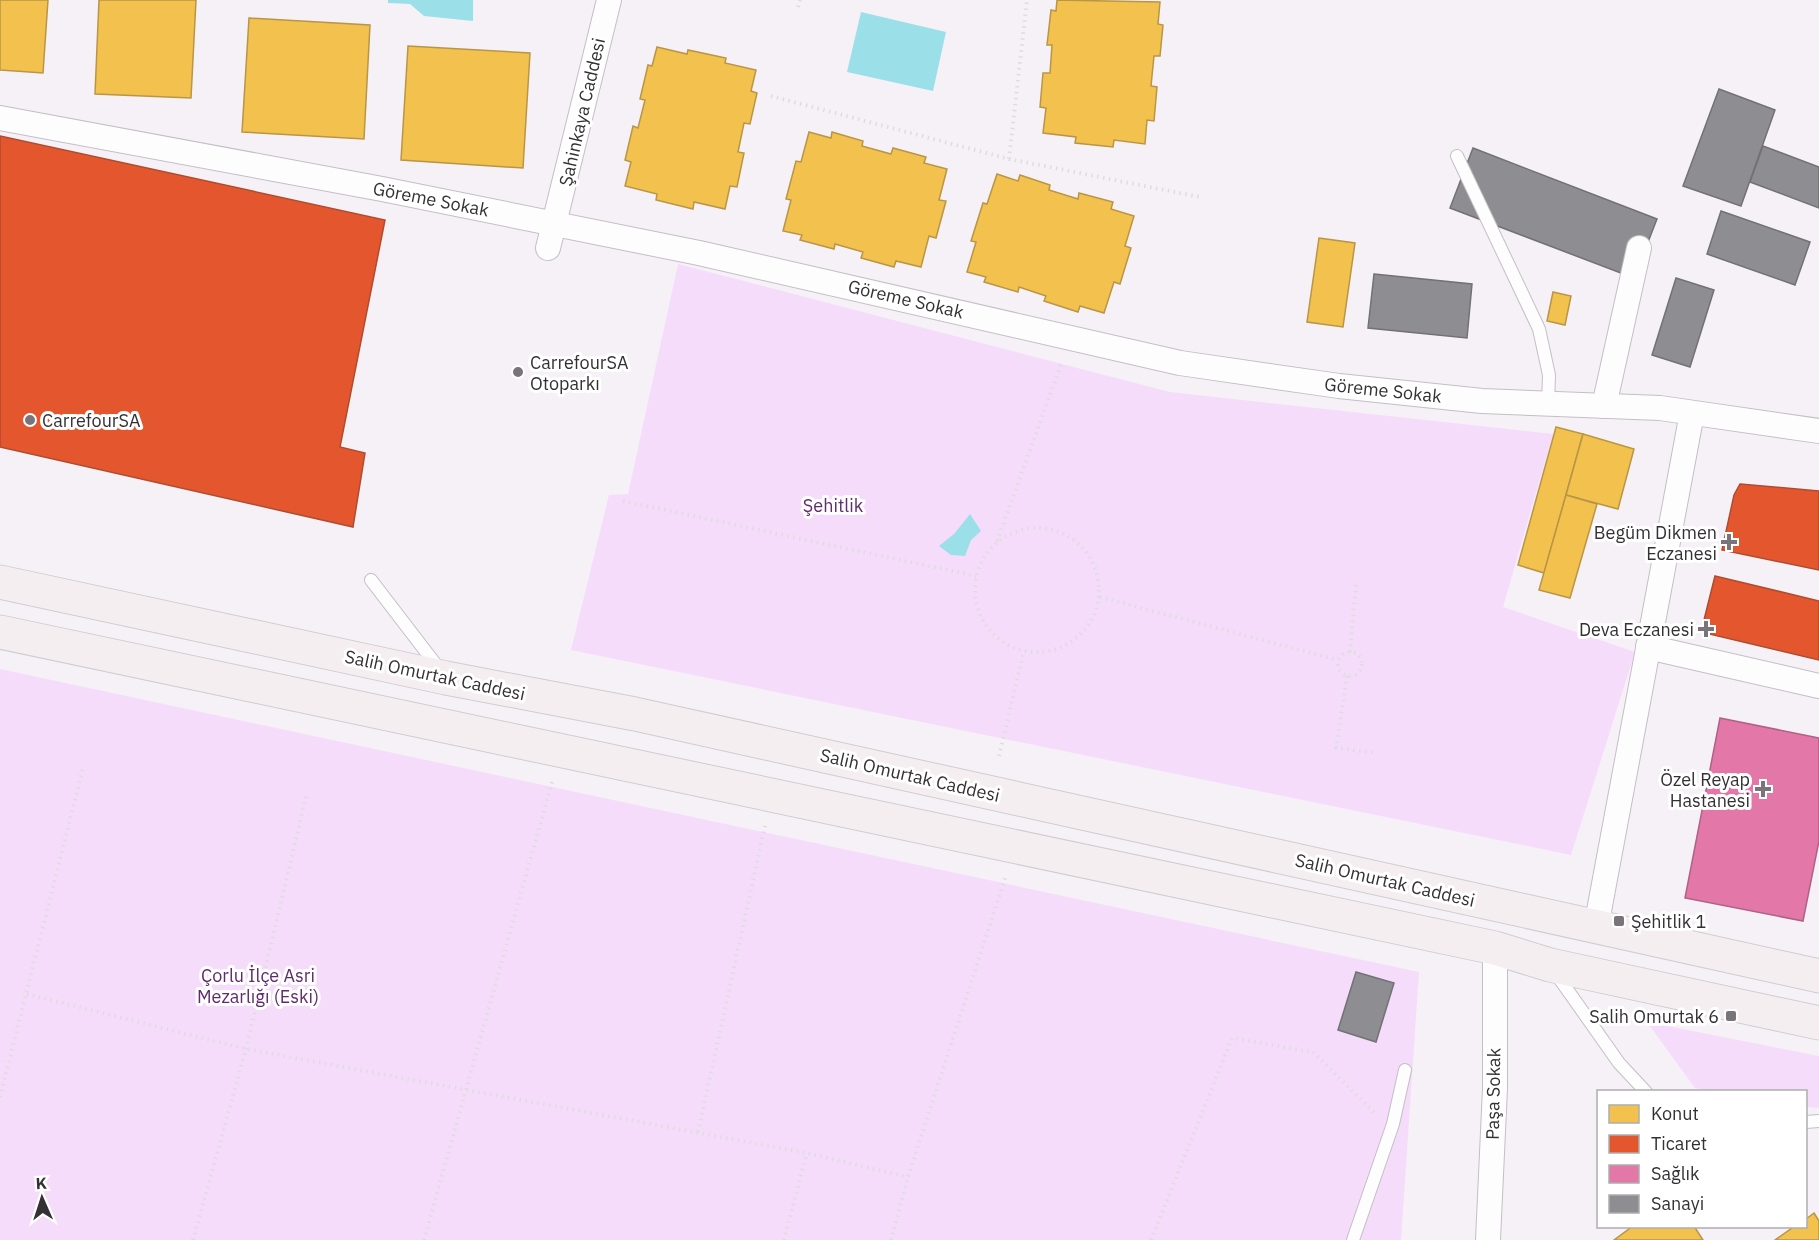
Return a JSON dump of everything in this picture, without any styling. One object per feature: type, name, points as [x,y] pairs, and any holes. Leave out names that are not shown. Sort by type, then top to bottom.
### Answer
[{"type":"main road","name":"Salih Omurtak Caddesi","points":[[0,582],[446,678],[635,714],[1819,975]]},
{"type":"main road","points":[[0,632],[1496,948],[1550,965],[1819,1023]]},
{"type":"street","name":"Şahinkaya Caddesi","points":[[549,248],[609,0]]},
{"type":"street","name":"Göreme Sokak","points":[[0,118],[711,255],[1180,363],[1339,386],[1482,401],[1604,406],[1692,413],[1819,431]]},
{"type":"street","points":[[1604,406],[1639,248]]},
{"type":"street","points":[[1596,927],[1692,413]]},
{"type":"street","points":[[1648,647],[1819,686]]},
{"type":"street","name":"Paşa Sokak","points":[[1488,1240],[1495,1088],[1496,948]]},
{"type":"lane","points":[[1457,156],[1539,330],[1549,375],[1548,404]]},
{"type":"lane","points":[[371,580],[446,678]]},
{"type":"lane","points":[[1550,965],[1619,1063],[1644,1090]]},
{"type":"lane","points":[[1353,1240],[1393,1124],[1405,1070]]},
{"type":"path","points":[[798,7],[800,0]]},
{"type":"path","points":[[1009,159],[1027,0]]},
{"type":"path","points":[[771,96],[1009,159],[1200,197]]},
{"type":"path","points":[[996,542],[1008,534],[1034,527],[1048,528],[1073,538],[1091,558],[1097,570],[1100,597],[1092,622],[1074,641],[1050,651],[1024,651],[1004,643],[987,628],[975,598],[976,576],[980,564],[996,542],[1062,361]]},
{"type":"path","points":[[623,501],[976,576]]},
{"type":"path","points":[[1350,652],[1356,585]]},
{"type":"path","points":[[1100,597],[1338,660]]},
{"type":"path","points":[[999,756],[1024,651]]},
{"type":"path","points":[[1350,652],[1357,654],[1362,662],[1360,671],[1347,676],[1339,670],[1338,660],[1343,653],[1350,652]]},
{"type":"path","points":[[1347,676],[1336,748],[1376,753]]},
{"type":"path","points":[[0,1097],[83,768]]},
{"type":"path","points":[[424,1240],[552,781]]},
{"type":"path","points":[[193,1240],[246,1049],[307,793]]},
{"type":"path","points":[[698,1132],[765,826]]},
{"type":"path","points":[[891,1240],[908,1177],[1005,878]]},
{"type":"path","points":[[27,994],[246,1049],[807,1153],[908,1177]]},
{"type":"path","points":[[1151,1240],[1232,1038],[1313,1052],[1375,1113]]},
{"type":"path","points":[[784,1240],[807,1153]]},
{"type":"green space","name":"Şehitlik","points":[[678,264],[1170,392],[1553,434],[1503,607],[1635,652],[1571,855],[571,650],[609,495],[628,494]]},
{"type":"green space","name":"Çorlu İlçe Asri Mezarlığı (Eski)","points":[[0,669],[1419,972],[1401,1240],[0,1240]]},
{"type":"green space","points":[[1647,1022],[1819,1056],[1819,1108],[1807,1107],[1807,1090],[1704,1090],[1695,1088]]},
{"type":"water","points":[[388,0],[473,0],[473,21],[424,16],[410,4],[388,3]]},
{"type":"water","points":[[861,12],[946,32],[933,91],[847,72]]},
{"type":"water","points":[[970,514],[981,531],[971,540],[965,556],[951,555],[939,546],[954,534]]},
{"type":"building: Konut","points":[[0,0],[48,0],[43,73],[0,70]]},
{"type":"building: Konut","points":[[99,0],[196,0],[191,98],[95,94]]},
{"type":"building: Konut","points":[[1057,0],[1160,2],[1158,24],[1163,25],[1160,56],[1154,56],[1151,86],[1157,87],[1154,121],[1147,120],[1145,144],[1114,140],[1113,147],[1075,143],[1076,137],[1043,133],[1046,108],[1040,107],[1043,73],[1050,73],[1052,45],[1047,45],[1051,10],[1056,11]]},
{"type":"building: Konut","points":[[249,18],[370,25],[364,139],[242,132]]},
{"type":"building: Konut","points":[[408,46],[530,53],[523,168],[401,160]]},
{"type":"building: Konut","points":[[657,47],[687,54],[688,50],[726,58],[725,63],[756,70],[751,91],[757,93],[750,124],[744,123],[738,152],[744,153],[737,187],[730,186],[725,209],[694,202],[693,209],[656,200],[657,194],[625,186],[631,162],[625,160],[633,126],[638,128],[645,100],[640,99],[648,65],[652,66]]},
{"type":"building: Konut","points":[[809,132],[831,138],[832,132],[863,141],[862,146],[891,154],[893,148],[926,157],[924,163],[947,169],[939,200],[946,201],[936,238],[929,236],[921,267],[896,261],[894,267],[861,258],[863,252],[835,244],[834,249],[800,240],[802,235],[783,231],[791,200],[786,199],[796,161],[801,162]]},
{"type":"building: Konut","points":[[997,174],[1018,181],[1020,175],[1050,185],[1049,190],[1078,199],[1079,193],[1113,202],[1111,209],[1134,216],[1125,246],[1131,248],[1120,284],[1114,282],[1104,313],[1080,306],[1078,312],[1044,301],[1046,296],[1019,287],[1018,292],[984,282],[986,277],[967,272],[976,242],[971,241],[983,203],[987,204]]},
{"type":"building: Konut","points":[[1319,238],[1355,243],[1343,327],[1307,322]]},
{"type":"building: Konut","points":[[1553,292],[1571,296],[1565,325],[1547,321]]},
{"type":"building: Konut","points":[[1556,427],[1583,434],[1544,573],[1518,565]]},
{"type":"building: Konut","points":[[1583,434],[1634,449],[1618,509],[1566,495]]},
{"type":"building: Konut","points":[[1566,495],[1597,504],[1570,598],[1539,590]]},
{"type":"building: Konut","points":[[1814,1213],[1819,1221],[1819,1240],[1775,1240],[1792,1228],[1807,1228],[1807,1218]]},
{"type":"building: Konut","points":[[1630,1228],[1695,1228],[1703,1240],[1614,1240]]},
{"type":"building: Ticaret","points":[[0,136],[385,220],[340,447],[365,453],[353,527],[0,447]]},
{"type":"building: Ticaret","points":[[1740,484],[1819,491],[1819,570],[1722,550],[1734,495]]},
{"type":"building: Ticaret","points":[[1715,576],[1819,601],[1819,660],[1701,632]]},
{"type":"building: Sağlık","name":"Özel Reyap Hastanesi","points":[[1720,718],[1819,738],[1819,841],[1803,921],[1685,898]]},
{"type":"building: Sanayi","points":[[1719,89],[1775,110],[1741,206],[1683,186]]},
{"type":"building: Sanayi","points":[[1763,146],[1819,167],[1819,208],[1750,182]]},
{"type":"building: Sanayi","points":[[1473,148],[1657,219],[1634,278],[1450,208]]},
{"type":"building: Sanayi","points":[[1721,211],[1810,242],[1795,285],[1707,254]]},
{"type":"building: Sanayi","points":[[1374,274],[1472,284],[1467,338],[1368,328]]},
{"type":"building: Sanayi","points":[[1676,278],[1714,290],[1690,367],[1652,355]]},
{"type":"building: Sanayi","points":[[1356,972],[1394,983],[1376,1042],[1338,1030]]},
{"type":"place","name":"CarrefourSA Otoparkı","points":[[518,372]]},
{"type":"place","name":"CarrefourSA","points":[[30,420]]},
{"type":"place","name":"Begüm Dikmen Eczanesi","points":[[1729,542]]},
{"type":"place","name":"Deva Eczanesi","points":[[1706,629]]},
{"type":"place","name":"Özel Reyap Hastanesi","points":[[1763,789]]},
{"type":"place","name":"Şehitlik 1","points":[[1619,921]]},
{"type":"place","name":"Salih Omurtak 6","points":[[1731,1016]]}]
